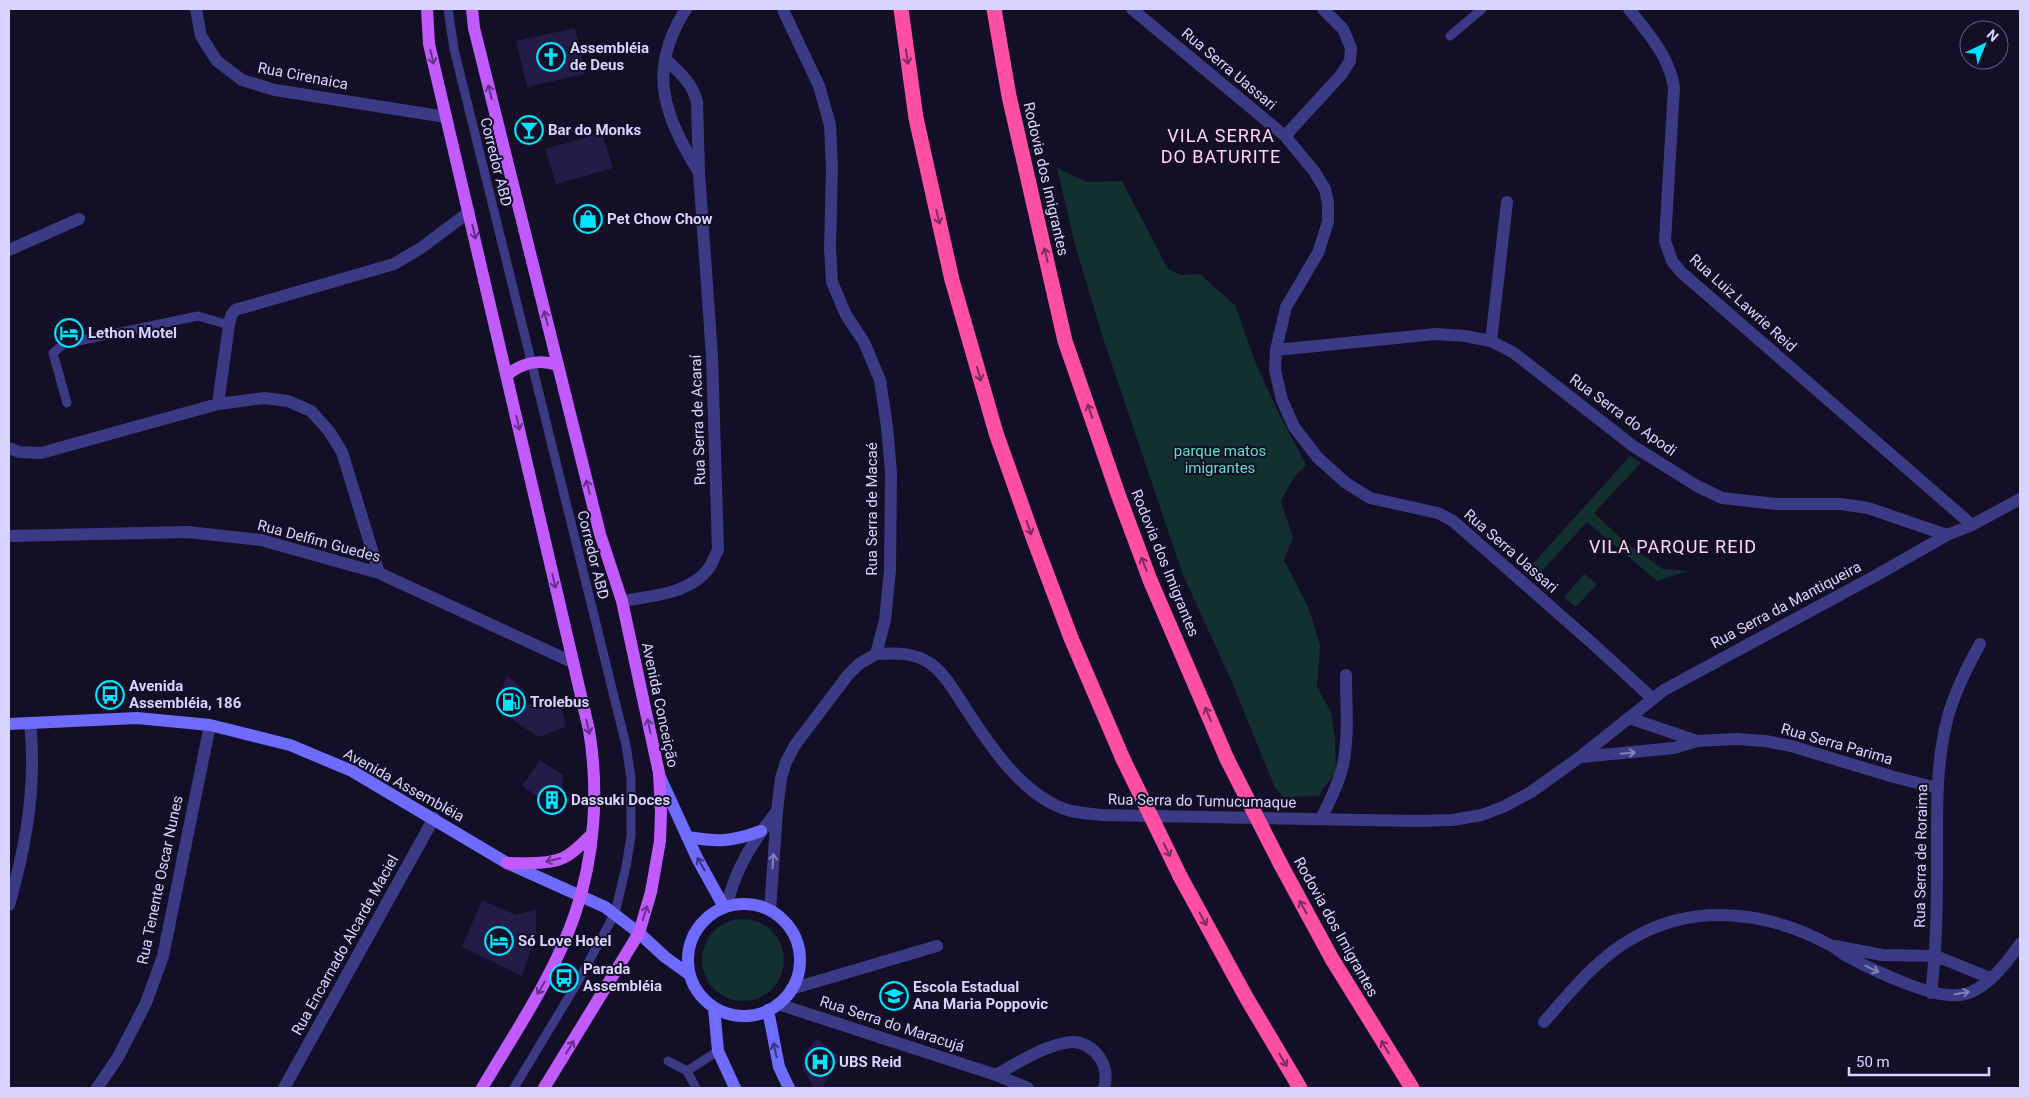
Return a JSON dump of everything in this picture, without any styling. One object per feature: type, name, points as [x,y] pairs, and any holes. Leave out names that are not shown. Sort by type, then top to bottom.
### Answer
[{"type":"highway","points":[[901,9],[916,118],[952,280],[994,423],[1034,540],[1071,638],[1123,759],[1180,876],[1246,997],[1300,1088]]},
{"type":"highway","name":"Rodovia dos Imigrantes","points":[[994,9],[1009,96],[1065,341],[1150,580],[1227,759],[1281,865],[1332,960],[1412,1088]]},
{"type":"main road","points":[[427,9],[429,44],[507,375],[593,754],[595,777],[588,865],[575,915],[548,975],[482,1088]]},
{"type":"main road","name":"Avenida Conceição","points":[[472,9],[474,28],[600,534],[622,601],[659,773],[660,841],[651,892],[639,933],[544,1088]]},
{"type":"main road","points":[[507,375],[514,369],[531,362],[541,361],[558,365]]},
{"type":"main road","points":[[507,863],[546,862],[563,858],[591,835]]},
{"type":"street","name":"Rua Cirenaica","points":[[196,9],[201,36],[217,61],[242,80],[275,90],[446,117]]},
{"type":"street","name":"Rua Serra de Acaraí","points":[[686,9],[666,50],[662,80],[669,116],[679,139],[699,173]]},
{"type":"street","name":"Rua Serra Uassari","points":[[1132,9],[1285,136],[1314,171],[1325,189],[1328,203],[1328,222],[1318,253],[1286,307],[1276,350],[1275,370],[1282,400],[1294,427],[1318,458],[1346,483],[1370,498],[1438,513],[1453,521],[1652,698]]},
{"type":"street","points":[[1285,136],[1341,75],[1350,61],[1350,48],[1343,30],[1324,9]]},
{"type":"street","name":"Rua Luiz Lawrie Reid","points":[[1629,9],[1664,55],[1672,73],[1673,102],[1665,241],[1672,261],[1681,272],[1972,525]]},
{"type":"street","name":"Rua Serra de Macaé","points":[[784,12],[819,86],[830,125],[832,168],[830,248],[832,282],[846,315],[864,342],[880,380],[887,427],[891,473],[890,570],[885,620],[876,654]]},
{"type":"street","name":"Rua Serra de Acaraí","points":[[622,601],[671,592],[696,580],[709,568],[718,550],[712,356],[699,173],[697,102],[695,93],[684,76],[665,59]]},
{"type":"street","points":[[1491,341],[1507,202]]},
{"type":"street","points":[[218,404],[229,325],[235,310],[394,264],[421,248],[469,212]]},
{"type":"street","points":[[9,250],[79,219]]},
{"type":"street","name":"Rua Serra do Apodi","points":[[1276,350],[1436,334],[1465,336],[1491,341],[1514,353],[1633,446],[1697,486],[1722,498],[1776,504],[1841,504],[1868,508],[1947,535]]},
{"type":"street","points":[[9,448],[19,452],[42,453],[218,404],[264,398],[288,402],[311,411],[329,431],[342,452],[379,573]]},
{"type":"street","name":"Rua Serra da Mantiqueira","points":[[1580,757],[1664,690],[1947,535],[1972,525],[2020,499]]},
{"type":"street","name":"Rua Delfim Guedes","points":[[9,536],[188,532],[261,540],[379,573],[572,662]]},
{"type":"street","name":"Rua Serra de Roraima","points":[[1931,993],[1936,956],[1937,788],[1946,722],[1962,676],[1980,644]]},
{"type":"street","name":"Rua Serra do Tumucumaque","points":[[876,654],[903,652],[930,664],[952,688],[992,749],[1032,789],[1050,801],[1070,810],[1101,816],[1452,820],[1482,815],[1505,806],[1531,792],[1580,757]]},
{"type":"street","points":[[770,910],[777,811],[786,762],[795,746],[848,675],[859,664],[876,654]]},
{"type":"street","points":[[1321,819],[1336,785],[1344,758],[1346,675]]},
{"type":"street","name":"Avenida Assembléia","points":[[9,724],[137,718],[210,725],[290,745],[352,771],[507,863],[581,895],[614,913],[665,957],[690,975]]},
{"type":"street","name":"Rua Serra Parima","points":[[1629,718],[1697,741]]},
{"type":"street","points":[[9,906],[22,856],[33,769],[30,723]]},
{"type":"street","name":"Rua Tenente Oscar Nunes","points":[[97,1088],[117,1059],[146,1003],[163,956],[210,725]]},
{"type":"street","name":"Rua Serra Parima","points":[[1580,757],[1674,748],[1697,741],[1737,739],[1765,741],[1782,744],[1937,788]]},
{"type":"street","points":[[659,773],[687,837],[726,907]]},
{"type":"street","points":[[726,907],[735,876],[761,832],[777,811]]},
{"type":"street","name":"Rua Encarnado Alcarde Maciel","points":[[284,1088],[434,818]]},
{"type":"street","points":[[687,837],[724,841],[736,840],[761,832]]},
{"type":"street","points":[[741,904],[756,905],[770,910],[791,929],[797,942],[800,956],[799,970],[792,989],[773,1007],[751,1016],[732,1014],[714,1008],[695,987],[690,975],[688,958],[690,942],[698,927],[710,915],[726,907],[741,904]]},
{"type":"street","points":[[1544,1022],[1587,974],[1617,949],[1635,937],[1687,918],[1716,915],[1750,916],[1783,925],[1830,945],[1847,956],[1893,979],[1931,993],[1955,995],[1968,993],[2001,970],[2020,944]]},
{"type":"street","points":[[1830,945],[1899,956],[1936,956],[1990,978]]},
{"type":"street","points":[[792,989],[937,946]]},
{"type":"street","points":[[773,1007],[779,1067],[788,1088]]},
{"type":"street","name":"Rua Serra do Maracujá","points":[[773,1007],[996,1075],[1028,1088]]},
{"type":"street","points":[[714,1008],[718,1050],[735,1088]]},
{"type":"street","points":[[996,1075],[1024,1059],[1055,1046],[1072,1042],[1085,1044],[1095,1051],[1102,1061],[1105,1071],[1104,1088]]},
{"type":"lane","name":"Corredor ABD","points":[[448,9],[454,49],[626,745],[631,778],[631,836],[626,868],[614,913],[576,985],[514,1088]]},
{"type":"lane","points":[[1450,36],[1482,9]]},
{"type":"lane","points":[[66,402],[53,353],[64,344],[198,316],[229,325]]},
{"type":"lane","points":[[687,1071],[718,1050]]},
{"type":"lane","points":[[668,1061],[687,1071],[696,1088]]},
{"type":"green space","name":"parque matos imigrantes","points":[[1057,168],[1087,182],[1122,181],[1168,269],[1182,275],[1200,274],[1235,305],[1256,364],[1280,416],[1306,465],[1294,477],[1281,501],[1293,537],[1284,560],[1309,609],[1320,645],[1317,687],[1331,712],[1335,738],[1336,773],[1323,788],[1319,796],[1284,797],[1275,788],[1232,682],[1183,575],[1103,338],[1075,245]]},
{"type":"green space","points":[[1630,456],[1641,463],[1594,513],[1626,543],[1663,569],[1687,571],[1657,581],[1587,522],[1539,574],[1530,567]]},
{"type":"green space","points":[[1584,574],[1597,584],[1576,607],[1564,597]]},
{"type":"green space","points":[[743,919],[759,922],[772,931],[781,944],[784,960],[781,976],[772,989],[759,998],[743,1001],[727,998],[714,989],[705,976],[702,960],[705,944],[714,931],[727,922]]},
{"type":"building","name":"Assembléia de Deus","points":[[575,28],[585,74],[527,87],[516,41]]},
{"type":"building","points":[[602,133],[613,168],[556,184],[545,149]]},
{"type":"building","name":"Trolebus","points":[[507,675],[524,690],[524,705],[559,698],[566,727],[538,737],[496,708]]},
{"type":"building","name":"Dassuki Doces","points":[[540,760],[563,775],[561,813],[522,786]]},
{"type":"building","name":"Só Love Hotel","points":[[482,900],[516,915],[536,909],[536,935],[522,976],[462,947]]},
{"type":"building","name":"UBS Reid","points":[[817,1039],[840,1057],[822,1088],[813,1088],[803,1067],[805,1052]]},
{"type":"place","name":"Assembléia de Deus","points":[[551,57]]},
{"type":"place","name":"Bar do Monks","points":[[529,130]]},
{"type":"place","name":"Pet Chow Chow","points":[[588,219]]},
{"type":"place","name":"Lethon Motel","points":[[69,333]]},
{"type":"place","name":"Avenida Assembléia, 186","points":[[110,695]]},
{"type":"place","name":"Trolebus","points":[[511,702]]},
{"type":"place","name":"Dassuki Doces","points":[[552,800]]},
{"type":"place","name":"Só Love Hotel","points":[[499,941]]},
{"type":"place","name":"Parada Assembléia","points":[[564,978]]},
{"type":"place","name":"Escola Estadual Ana Maria Poppovic","points":[[894,996]]},
{"type":"place","name":"UBS Reid","points":[[820,1062]]},
{"type":"district","name":"VILA SERRA DO BATURITE","points":[[1221,145]]},
{"type":"district","name":"VILA PARQUE REID","points":[[1673,546]]}]
